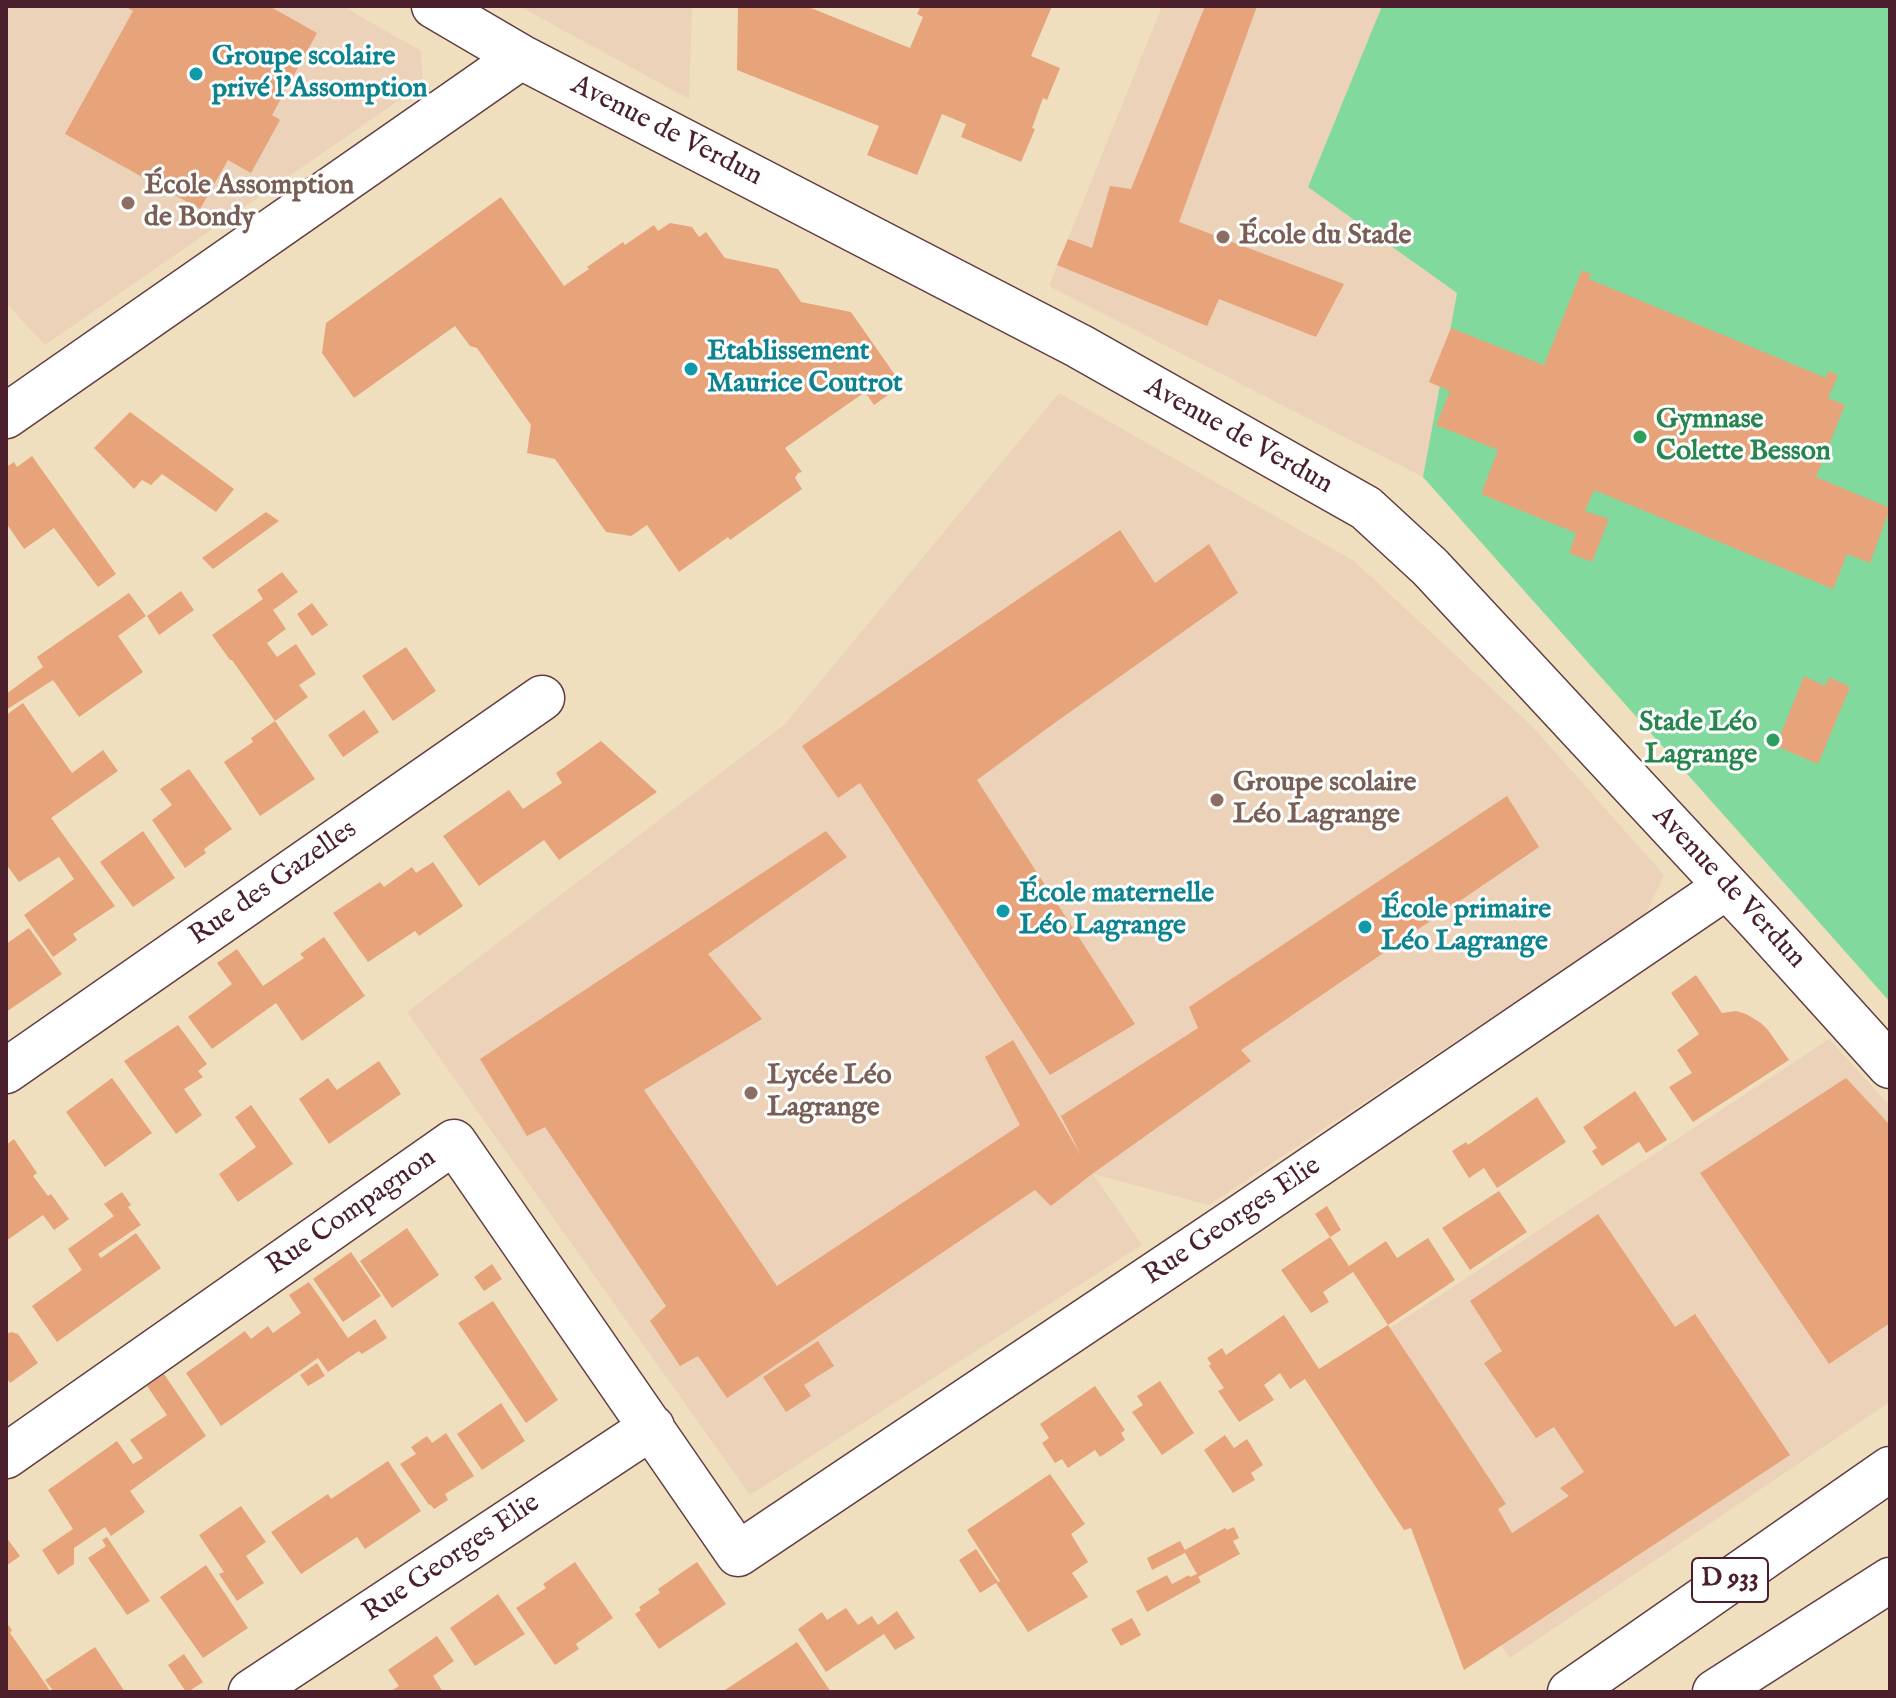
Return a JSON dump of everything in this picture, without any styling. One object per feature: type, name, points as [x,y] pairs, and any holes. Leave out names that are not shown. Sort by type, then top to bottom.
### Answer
[{"type":"street","name":"Avenue de Verdun","points":[[434,6],[521,57],[1079,346],[1366,508],[1430,567],[1890,1066]]},
{"type":"street","points":[[6,416],[521,57]]},
{"type":"street","name":"Rue des Gazelles","points":[[6,1071],[542,698]]},
{"type":"street","name":"Rue Georges Elie","points":[[251,1692],[652,1427],[738,1554],[1726,887]]},
{"type":"street","name":"Rue Compagnon","points":[[6,1456],[454,1142],[652,1427]]},
{"type":"street","name":"D 933","points":[[1570,1692],[1890,1469]]},
{"type":"street","points":[[1715,1692],[1890,1580]]},
{"type":"shaded area","name":"École Assomption de Bondy","points":[[6,6],[342,6],[421,51],[423,85],[45,345],[6,303]]},
{"type":"shaded area","points":[[519,6],[692,6],[689,99]]},
{"type":"shaded area","name":"École du Stade","points":[[1162,6],[1382,6],[1308,187],[1457,293],[1423,477],[1049,286]]},
{"type":"shaded area","points":[[1059,393],[1354,561],[1531,725],[1664,875],[1645,915],[1209,1205],[1093,1174],[1142,1245],[750,1495],[407,1012],[785,724]]},
{"type":"shaded area","points":[[1829,1039],[1890,1106],[1890,1402],[1510,1658],[1322,1373]]},
{"type":"green space","name":"Stade Léo Lagrange","points":[[1382,6],[1890,6],[1890,1002],[1423,477],[1457,293],[1308,187]]},
{"type":"building","name":"Groupe scolaire privé l'Assomption","points":[[125,6],[269,6],[317,33],[272,115],[280,120],[251,173],[228,160],[200,209],[65,134],[133,11]]},
{"type":"building","points":[[738,6],[806,6],[910,48],[923,17],[917,14],[921,6],[1052,6],[1031,56],[1060,68],[1047,100],[1043,98],[1032,128],[1035,129],[1021,162],[961,137],[966,124],[942,114],[917,175],[867,155],[879,126],[737,70]]},
{"type":"building","name":"École du Stade","points":[[1205,6],[1257,6],[1179,222],[1344,284],[1316,337],[1219,299],[1207,326],[1057,265],[1068,239],[1092,248],[1110,186],[1131,189]]},
{"type":"building","name":"Etablissement Maurice Coutrot","points":[[501,197],[564,286],[623,242],[625,245],[654,225],[658,231],[670,223],[692,227],[699,237],[706,232],[725,258],[778,269],[801,302],[851,312],[902,385],[874,405],[865,392],[785,448],[802,472],[795,478],[802,489],[679,572],[647,525],[631,536],[606,532],[555,459],[527,453],[531,425],[477,348],[470,346],[455,326],[354,398],[322,353],[326,323]]},
{"type":"building","name":"Gymnase Colette Besson","points":[[1582,270],[1591,274],[1589,279],[1826,378],[1828,371],[1838,375],[1828,398],[1845,405],[1816,477],[1890,508],[1870,563],[1847,554],[1833,589],[1594,490],[1585,511],[1609,519],[1592,562],[1569,553],[1576,533],[1481,494],[1498,450],[1436,425],[1450,391],[1429,382],[1451,328],[1544,365]]},
{"type":"building","points":[[130,412],[234,489],[216,512],[162,474],[151,485],[142,480],[134,489],[94,448]]},
{"type":"building","points":[[32,456],[116,574],[98,587],[54,528],[24,549],[6,523],[6,467],[14,462],[17,467]]},
{"type":"building","points":[[266,512],[279,521],[213,569],[202,558]]},
{"type":"building","name":"École maternelle Léo Lagrange","points":[[1120,530],[1155,583],[1209,544],[1238,593],[977,780],[1135,1024],[1050,1075],[860,783],[838,798],[802,746]]},
{"type":"building","points":[[282,572],[298,592],[273,610],[286,629],[267,643],[277,657],[296,644],[316,674],[299,685],[308,697],[275,721],[212,635],[263,599],[257,590]]},
{"type":"building","points":[[181,591],[194,610],[159,635],[147,616]]},
{"type":"building","points":[[129,593],[146,616],[118,636],[143,672],[79,717],[53,680],[6,710],[6,694],[43,667],[37,657]]},
{"type":"building","points":[[312,603],[328,625],[312,636],[297,614]]},
{"type":"building","points":[[406,647],[436,691],[393,721],[362,676]]},
{"type":"building","points":[[1804,676],[1825,686],[1829,677],[1850,687],[1818,764],[1776,746]]},
{"type":"building","points":[[23,703],[72,773],[103,750],[118,771],[51,818],[115,906],[73,934],[77,940],[53,957],[24,915],[74,879],[59,857],[19,882],[6,864],[6,715]]},
{"type":"building","points":[[364,710],[379,732],[343,757],[328,735]]},
{"type":"building","points":[[275,721],[315,779],[260,816],[224,762],[253,742],[251,738]]},
{"type":"building","points":[[601,741],[657,792],[559,860],[544,840],[479,886],[443,836],[509,790],[523,809],[562,783],[556,773]]},
{"type":"building","points":[[189,769],[232,829],[204,849],[206,853],[185,868],[152,820],[172,805],[160,789]]},
{"type":"building","name":"Lycée Léo Lagrange","points":[[1507,796],[1539,847],[1241,1050],[1251,1061],[1051,1206],[1035,1190],[727,1398],[698,1356],[680,1366],[650,1321],[666,1306],[545,1127],[527,1136],[480,1059],[826,831],[847,857],[708,954],[762,1019],[644,1090],[777,1286],[1020,1125],[985,1057],[1013,1040],[1082,1157],[1061,1116],[1198,1028],[1189,1007]]},
{"type":"building","points":[[143,831],[175,878],[133,907],[100,862]]},
{"type":"building","points":[[433,862],[463,906],[419,936],[415,931],[368,962],[333,913],[380,882],[384,887],[412,867],[416,873]]},
{"type":"building","points":[[29,928],[62,974],[6,1012],[6,944]]},
{"type":"building","points":[[324,937],[365,996],[302,1041],[276,1003],[212,1049],[188,1017],[232,984],[217,963],[237,949],[263,986],[304,958],[300,954]]},
{"type":"building","points":[[1696,975],[1722,1013],[1736,1011],[1761,1023],[1789,1060],[1693,1122],[1669,1087],[1692,1073],[1677,1050],[1699,1034],[1671,993]]},
{"type":"building","points":[[178,1025],[207,1064],[198,1071],[203,1077],[184,1089],[202,1115],[176,1134],[124,1061]]},
{"type":"building","points":[[379,1061],[401,1094],[329,1144],[299,1099],[328,1078],[337,1090]]},
{"type":"building","points":[[112,1078],[152,1133],[105,1167],[66,1112]]},
{"type":"building","points":[[1846,1078],[1890,1125],[1890,1323],[1829,1364],[1700,1173]]},
{"type":"building","points":[[1635,1091],[1667,1140],[1646,1153],[1639,1142],[1602,1166],[1592,1151],[1597,1148],[1583,1127]]},
{"type":"building","points":[[1537,1097],[1566,1142],[1497,1188],[1484,1168],[1469,1178],[1452,1151],[1466,1142],[1468,1145]]},
{"type":"building","points":[[251,1105],[293,1164],[238,1202],[219,1174],[256,1147],[235,1117]]},
{"type":"building","points":[[14,1139],[37,1173],[33,1176],[69,1219],[54,1230],[43,1215],[6,1241],[6,1145]]},
{"type":"building","points":[[1499,1191],[1527,1232],[1470,1270],[1442,1228]]},
{"type":"building","points":[[122,1192],[141,1225],[98,1254],[101,1258],[136,1233],[161,1268],[57,1342],[32,1306],[82,1270],[68,1249],[114,1216],[104,1204]]},
{"type":"building","points":[[1327,1206],[1341,1230],[1330,1237],[1315,1214]]},
{"type":"building","points":[[1598,1214],[1675,1327],[1695,1314],[1790,1455],[1464,1670],[1411,1528],[1404,1530],[1305,1379],[1290,1389],[1280,1373],[1264,1385],[1274,1400],[1239,1422],[1218,1391],[1224,1388],[1207,1358],[1222,1348],[1226,1355],[1284,1315],[1319,1369],[1388,1325],[1506,1504],[1498,1509],[1512,1533],[1569,1496],[1560,1488],[1584,1472],[1554,1427],[1536,1438],[1484,1363],[1502,1351],[1470,1301]]},
{"type":"building","points":[[407,1228],[439,1275],[392,1308],[360,1261]]},
{"type":"building","points":[[1330,1237],[1349,1266],[1386,1241],[1397,1258],[1428,1238],[1455,1280],[1388,1325],[1353,1272],[1323,1292],[1329,1302],[1311,1313],[1281,1270]]},
{"type":"building","points":[[351,1252],[381,1296],[343,1322],[313,1279]]},
{"type":"building","points":[[492,1264],[502,1279],[484,1291],[474,1277]]},
{"type":"building","points":[[309,1282],[348,1338],[375,1319],[387,1338],[362,1354],[359,1351],[328,1372],[318,1358],[221,1426],[186,1373],[245,1331],[251,1339],[268,1326],[273,1333],[301,1313],[289,1295]]},
{"type":"building","points":[[493,1301],[558,1400],[526,1423],[458,1323]]},
{"type":"building","points":[[6,1334],[18,1334],[38,1363],[10,1383],[6,1377]]},
{"type":"building","points":[[818,1341],[834,1366],[804,1385],[811,1396],[786,1412],[763,1377]]},
{"type":"building","points":[[317,1363],[325,1376],[308,1386],[300,1375]]},
{"type":"building","points":[[164,1374],[206,1436],[130,1491],[145,1512],[111,1536],[105,1527],[74,1548],[74,1564],[58,1575],[42,1550],[73,1529],[48,1490],[117,1441],[133,1464],[143,1458],[130,1440],[167,1415],[147,1386]]},
{"type":"building","points":[[1160,1381],[1194,1433],[1162,1455],[1132,1412],[1143,1405],[1137,1396]]},
{"type":"building","points":[[1095,1386],[1125,1430],[1121,1433],[1125,1440],[1100,1457],[1095,1450],[1068,1468],[1062,1459],[1055,1463],[1042,1443],[1049,1438],[1040,1424]]},
{"type":"building","points":[[501,1403],[525,1441],[482,1470],[457,1434]]},
{"type":"building","points":[[446,1433],[474,1476],[445,1494],[448,1500],[434,1509],[400,1464],[416,1454],[411,1447],[427,1436],[432,1443]]},
{"type":"building","points":[[1225,1435],[1234,1448],[1247,1439],[1263,1465],[1251,1473],[1255,1480],[1233,1493],[1204,1450]]},
{"type":"building","points":[[388,1461],[421,1511],[365,1549],[357,1537],[301,1574],[271,1532],[328,1494],[331,1499]]},
{"type":"building","points":[[1050,1474],[1085,1524],[1071,1534],[1088,1562],[1072,1573],[1088,1597],[1028,1632],[996,1583],[980,1593],[959,1560],[976,1549],[1000,1581],[967,1530]]},
{"type":"building","points":[[241,1506],[266,1542],[246,1556],[264,1583],[237,1601],[219,1574],[224,1572],[199,1535]]},
{"type":"building","points":[[1234,1527],[1239,1538],[1233,1541],[1240,1554],[1198,1577],[1201,1582],[1147,1612],[1136,1591],[1167,1575],[1172,1584],[1197,1574],[1185,1553],[1152,1570],[1147,1558],[1180,1541],[1185,1550],[1225,1528]]},
{"type":"building","points":[[6,1537],[20,1556],[6,1566]]},
{"type":"building","points":[[107,1537],[150,1601],[127,1615],[88,1558],[106,1546],[102,1540]]},
{"type":"building","points":[[575,1562],[613,1618],[576,1644],[579,1649],[555,1665],[516,1608],[546,1588],[543,1584]]},
{"type":"building","points":[[697,1562],[726,1604],[659,1649],[635,1614],[641,1610],[639,1607],[660,1593],[658,1589]]},
{"type":"building","points":[[206,1565],[248,1628],[203,1658],[160,1597]]},
{"type":"building","points":[[498,1594],[525,1634],[475,1666],[450,1628]]},
{"type":"building","points":[[846,1608],[858,1625],[872,1616],[878,1625],[897,1611],[915,1638],[895,1650],[884,1634],[826,1672],[798,1629],[822,1612],[827,1620]]},
{"type":"building","points":[[1132,1618],[1141,1635],[1121,1646],[1111,1629]]},
{"type":"building","points":[[6,1622],[12,1630],[10,1633],[51,1692],[6,1692]]},
{"type":"building","points":[[437,1636],[454,1661],[433,1676],[443,1692],[389,1692],[399,1686],[388,1670]]},
{"type":"building","points":[[797,1642],[831,1692],[722,1692],[778,1655]]},
{"type":"building","points":[[95,1647],[125,1692],[54,1692],[45,1680]]},
{"type":"building","points":[[184,1654],[203,1682],[188,1692],[168,1665]]},
{"type":"place","name":"Groupe scolaire privé l'Assomption","points":[[196,74]]},
{"type":"place","name":"École Assomption de Bondy","points":[[128,203]]},
{"type":"place","name":"École du Stade","points":[[1223,237]]},
{"type":"place","name":"Etablissement Maurice Coutrot","points":[[691,369]]},
{"type":"place","name":"Gymnase Colette Besson","points":[[1640,437]]},
{"type":"place","name":"Stade Léo Lagrange","points":[[1773,740]]},
{"type":"place","name":"Groupe scolaire Léo Lagrange","points":[[1217,800]]},
{"type":"place","name":"École maternelle Léo Lagrange","points":[[1003,911]]},
{"type":"place","name":"École primaire Léo Lagrange","points":[[1365,927]]},
{"type":"place","name":"Lycée Léo Lagrange","points":[[751,1093]]}]
